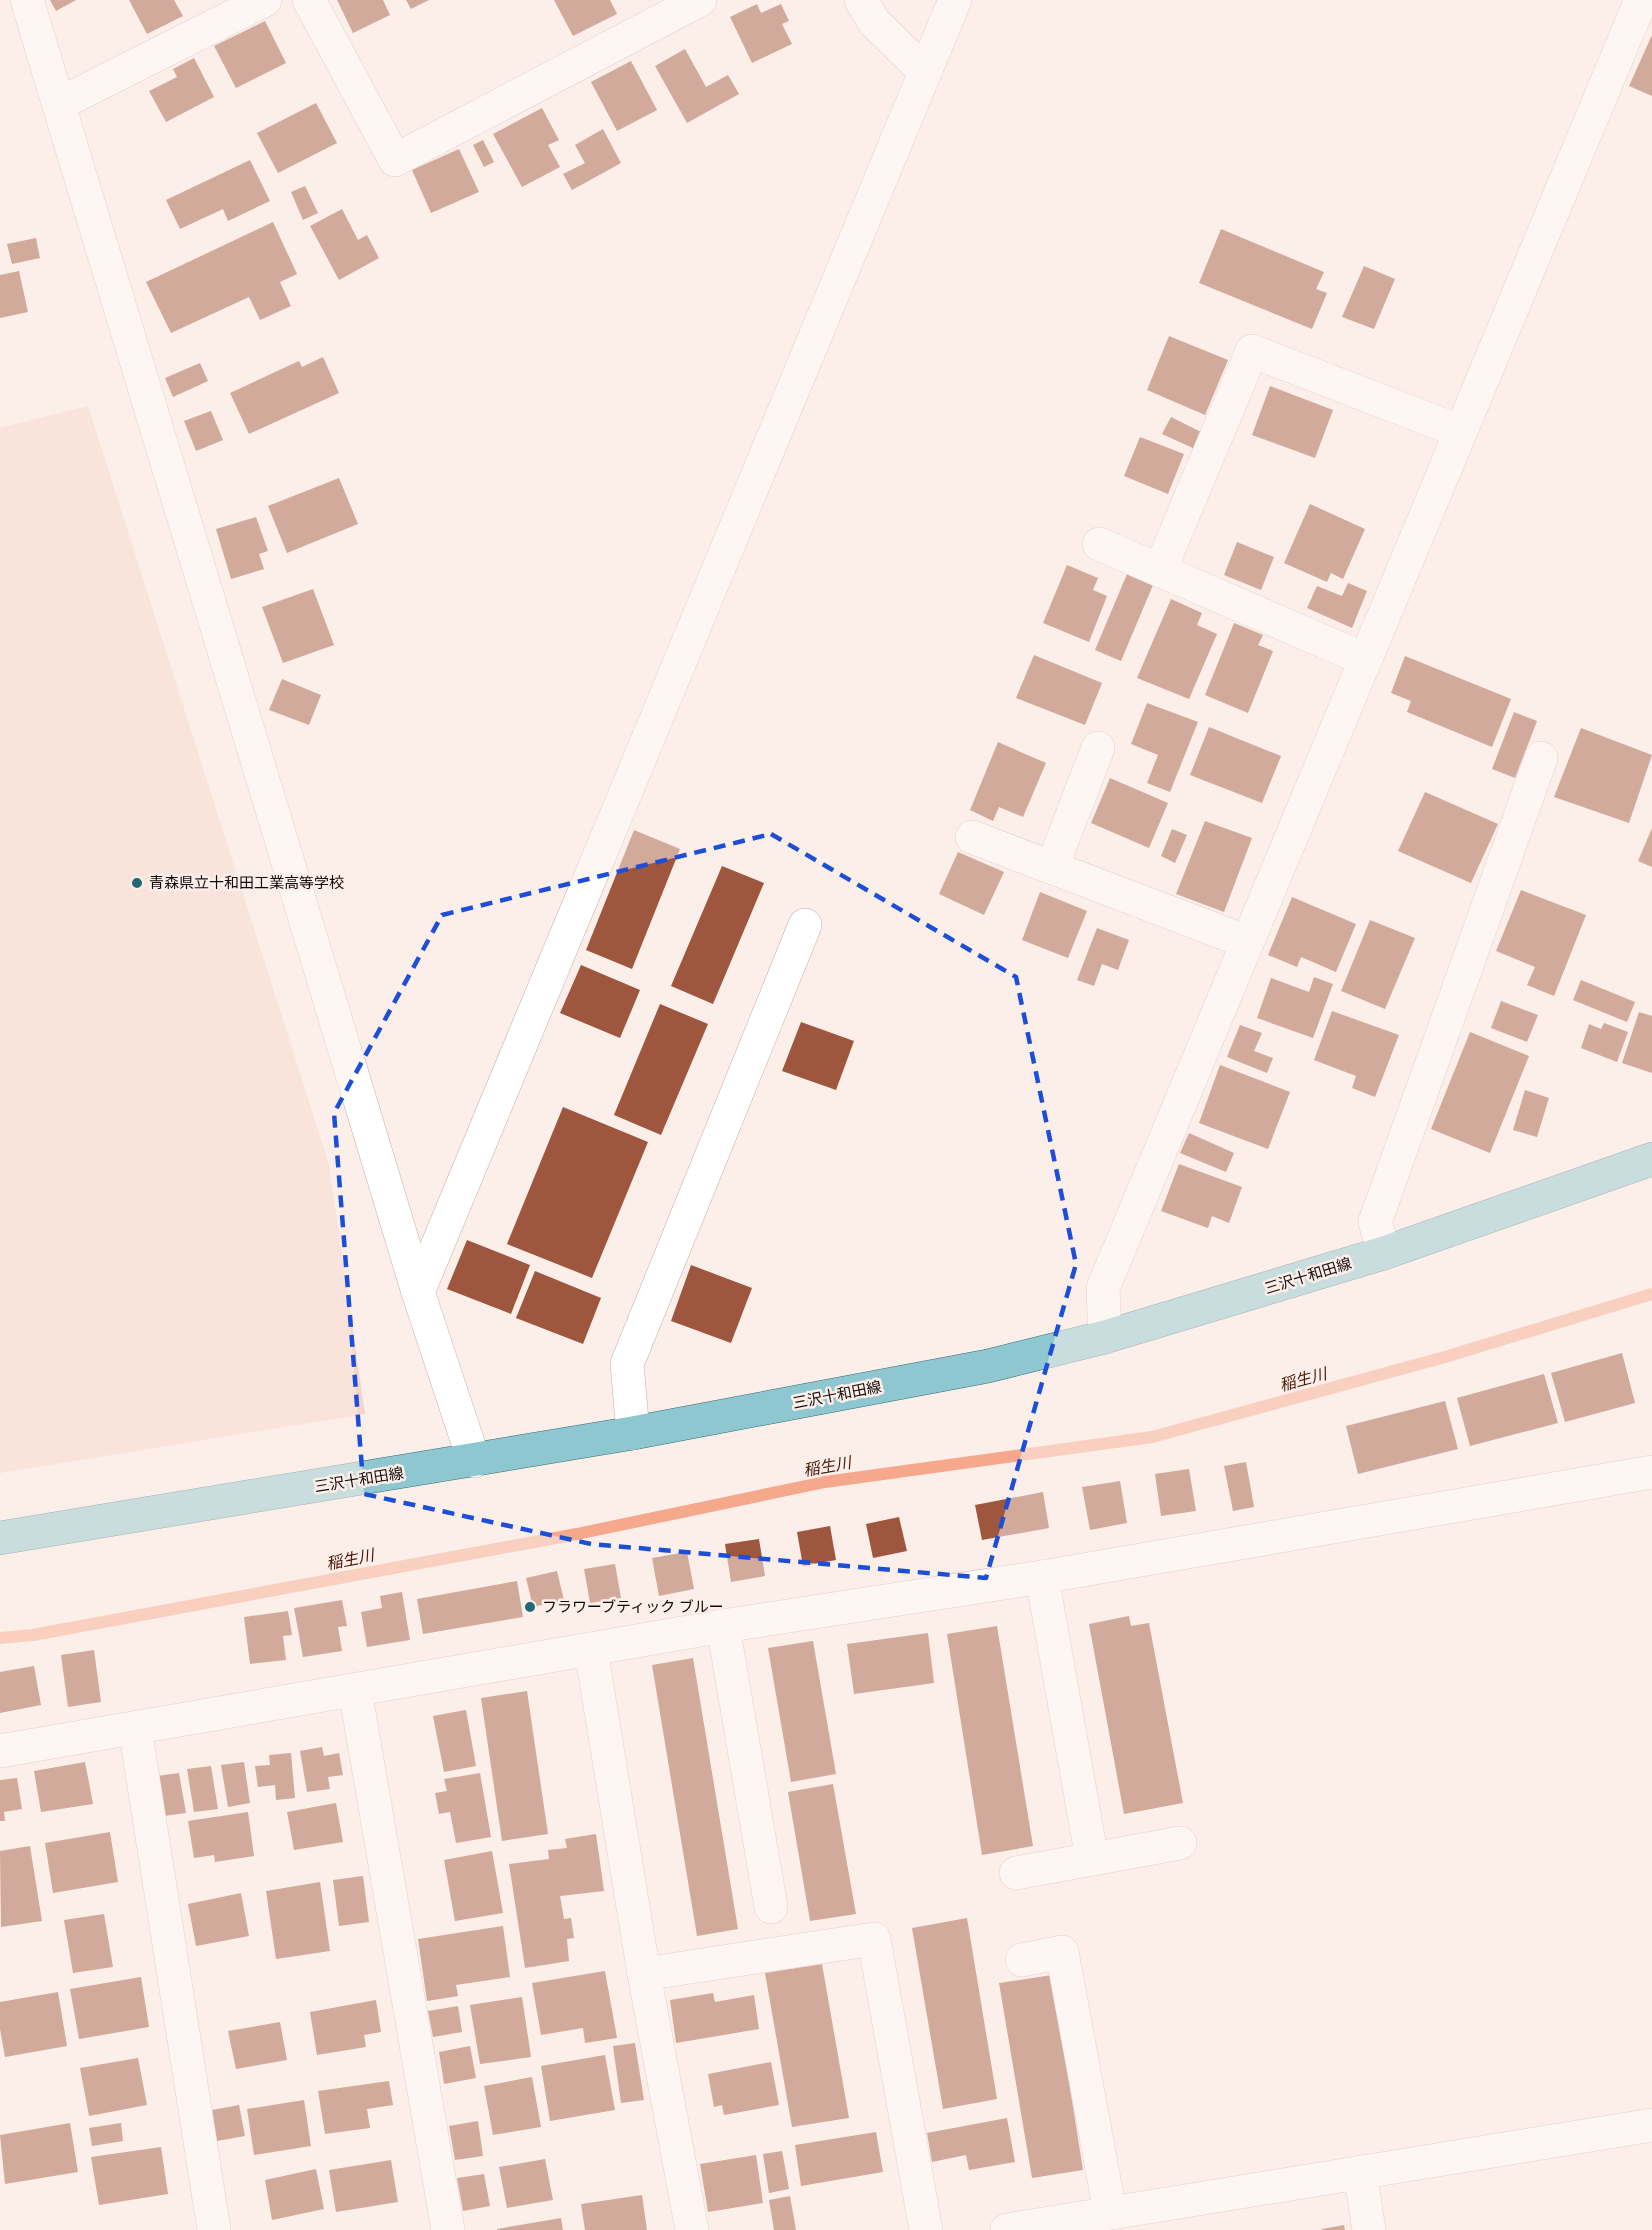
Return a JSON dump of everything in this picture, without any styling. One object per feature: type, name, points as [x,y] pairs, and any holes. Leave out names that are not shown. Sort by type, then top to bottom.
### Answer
[{"type":"main road","name":"三沢十和田線","points":[[0,1538],[474,1461],[988,1366],[1105,1337],[1384,1253],[1652,1160]]},
{"type":"street","points":[[27,0],[418,1292],[474,1461]]},
{"type":"street","points":[[59,104],[265,0]]},
{"type":"street","points":[[309,0],[395,160],[679,5]]},
{"type":"street","points":[[861,0],[874,22],[925,72]]},
{"type":"street","points":[[418,1292],[955,0]]},
{"type":"street","points":[[1105,1337],[1103,1288],[1459,431],[1641,0]]},
{"type":"street","points":[[1160,570],[1252,351],[1459,431]]},
{"type":"street","points":[[1100,544],[1364,659]]},
{"type":"street","points":[[1052,867],[1098,748]]},
{"type":"street","points":[[1384,1253],[1375,1222],[1541,758]]},
{"type":"street","points":[[972,837],[1247,942]]},
{"type":"street","points":[[633,1433],[627,1364],[805,925]]},
{"type":"street","points":[[0,1751],[723,1626],[1042,1577],[1652,1472]]},
{"type":"street","points":[[1042,1577],[1092,1858]]},
{"type":"street","points":[[723,1626],[771,1907]]},
{"type":"street","points":[[591,1650],[644,1974],[692,2230]]},
{"type":"street","points":[[355,1690],[448,2230]]},
{"type":"street","points":[[135,1728],[214,2230]]},
{"type":"street","points":[[1016,1873],[1180,1842]]},
{"type":"street","points":[[644,1974],[874,1939],[926,2230]]},
{"type":"street","points":[[1022,1960],[1062,1952],[1126,2217]]},
{"type":"street","points":[[1007,2230],[1126,2217],[1360,2172],[1652,2125]]},
{"type":"street","points":[[1360,2172],[1369,2230]]},
{"type":"highlighted area","points":[[771,834],[1016,977],[1076,1264],[986,1578],[591,1544],[364,1494],[334,1113],[442,915]]},
{"type":"shaded area","name":"青森県立十和田工業高等学校","points":[[88,406],[329,1165],[365,1414],[0,1473],[0,428]]},
{"type":"building","points":[[50,0],[76,0],[56,11]]},
{"type":"building","points":[[129,0],[174,0],[183,16],[147,34]]},
{"type":"building","points":[[337,0],[383,0],[390,15],[353,33]]},
{"type":"building","points":[[406,0],[429,0],[411,9]]},
{"type":"building","points":[[554,0],[610,0],[617,14],[573,36]]},
{"type":"building","points":[[757,4],[761,13],[781,4],[789,21],[782,24],[792,44],[752,63],[730,17]]},
{"type":"building","points":[[265,21],[286,63],[236,88],[214,46]]},
{"type":"building","points":[[1652,35],[1652,96],[1629,86]]},
{"type":"building","points":[[685,49],[706,87],[728,75],[739,94],[687,123],[655,66]]},
{"type":"building","points":[[194,58],[214,97],[166,122],[149,91],[177,77],[173,69]]},
{"type":"building","points":[[631,61],[657,110],[617,131],[591,82]]},
{"type":"building","points":[[316,103],[337,143],[278,173],[257,133]]},
{"type":"building","points":[[542,108],[559,140],[548,145],[560,167],[522,187],[493,134]]},
{"type":"building","points":[[603,129],[621,163],[572,190],[563,174],[585,163],[575,145]]},
{"type":"building","points":[[483,140],[494,162],[484,167],[473,145]]},
{"type":"building","points":[[459,149],[479,192],[431,213],[412,170]]},
{"type":"building","points":[[250,160],[270,201],[228,221],[223,209],[180,229],[166,200]]},
{"type":"building","points":[[305,186],[318,213],[303,220],[291,192]]},
{"type":"building","points":[[342,209],[358,240],[367,235],[379,258],[339,280],[310,226]]},
{"type":"building","points":[[273,222],[297,274],[280,282],[291,306],[260,320],[249,297],[171,333],[146,282]]},
{"type":"building","points":[[1221,229],[1324,272],[1316,289],[1327,293],[1312,329],[1199,283]]},
{"type":"building","points":[[36,238],[40,258],[12,264],[7,244]]},
{"type":"building","points":[[1364,266],[1395,279],[1374,329],[1342,317]]},
{"type":"building","points":[[19,271],[28,312],[0,318],[0,275]]},
{"type":"building","points":[[1169,336],[1228,360],[1205,415],[1147,390]]},
{"type":"building","points":[[323,357],[339,393],[249,434],[230,393],[299,361],[302,367]]},
{"type":"building","points":[[200,363],[208,381],[173,397],[165,378]]},
{"type":"building","points":[[1270,386],[1333,410],[1315,458],[1252,435]]},
{"type":"building","points":[[211,411],[223,440],[196,451],[184,421]]},
{"type":"building","points":[[1171,417],[1203,433],[1195,449],[1162,434]]},
{"type":"building","points":[[1140,437],[1184,454],[1168,494],[1124,476]]},
{"type":"building","points":[[339,478],[358,524],[287,553],[268,506]]},
{"type":"building","points":[[1310,504],[1365,529],[1343,579],[1331,573],[1327,582],[1284,563]]},
{"type":"building","points":[[256,517],[268,551],[259,554],[264,569],[231,579],[216,529]]},
{"type":"building","points":[[1237,542],[1274,557],[1261,590],[1224,575]]},
{"type":"building","points":[[1067,565],[1098,578],[1093,590],[1107,596],[1089,642],[1043,623]]},
{"type":"building","points":[[1127,574],[1153,585],[1121,661],[1095,650]]},
{"type":"building","points":[[1348,583],[1367,591],[1352,628],[1307,608],[1317,586],[1342,596]]},
{"type":"building","points":[[313,589],[334,645],[283,663],[262,607]]},
{"type":"building","points":[[1171,599],[1202,613],[1197,625],[1217,634],[1189,699],[1137,678]]},
{"type":"building","points":[[1234,623],[1263,635],[1258,645],[1273,651],[1248,713],[1205,695]]},
{"type":"building","points":[[1034,655],[1102,683],[1085,725],[1016,698]]},
{"type":"building","points":[[1405,656],[1511,699],[1492,747],[1407,712],[1411,701],[1391,693]]},
{"type":"building","points":[[282,679],[321,695],[309,725],[269,710]]},
{"type":"building","points":[[1147,703],[1198,722],[1170,792],[1147,783],[1158,755],[1131,744]]},
{"type":"building","points":[[1514,712],[1537,721],[1515,778],[1492,769]]},
{"type":"building","points":[[1209,727],[1281,756],[1262,803],[1190,775]]},
{"type":"building","points":[[1581,728],[1652,755],[1629,823],[1554,797]]},
{"type":"building","points":[[998,742],[1046,763],[1023,817],[999,807],[993,821],[970,810]]},
{"type":"building","points":[[1110,778],[1168,803],[1149,848],[1091,823]]},
{"type":"building","points":[[1425,792],[1498,824],[1471,883],[1398,851]]},
{"type":"building","points":[[1205,821],[1252,838],[1224,912],[1176,894]]},
{"type":"building","points":[[1652,828],[1652,867],[1638,861]]},
{"type":"building","points":[[1172,829],[1187,835],[1175,863],[1161,856]]},
{"type":"building","points":[[634,830],[680,849],[632,969],[586,950]]},
{"type":"building","points":[[958,852],[1004,872],[984,915],[939,894]]},
{"type":"building","points":[[722,866],[764,883],[713,1004],[671,986]]},
{"type":"building","points":[[1521,890],[1586,915],[1554,996],[1527,985],[1535,967],[1496,951]]},
{"type":"building","points":[[1040,892],[1087,911],[1068,958],[1022,940]]},
{"type":"building","points":[[1292,897],[1356,924],[1336,972],[1301,957],[1297,967],[1268,955]]},
{"type":"building","points":[[1370,920],[1415,938],[1385,1009],[1341,991]]},
{"type":"building","points":[[1097,928],[1129,940],[1118,970],[1102,964],[1094,986],[1077,980]]},
{"type":"building","points":[[581,965],[640,990],[620,1038],[560,1013]]},
{"type":"building","points":[[1314,977],[1333,984],[1313,1038],[1257,1018],[1271,978],[1309,992]]},
{"type":"building","points":[[1581,980],[1635,1002],[1627,1022],[1573,1000]]},
{"type":"building","points":[[1501,1001],[1538,1015],[1527,1042],[1491,1028]]},
{"type":"building","points":[[660,1004],[708,1024],[661,1135],[614,1115]]},
{"type":"building","points":[[1332,1011],[1399,1035],[1375,1097],[1352,1088],[1356,1076],[1314,1060]]},
{"type":"building","points":[[1639,1012],[1652,1016],[1652,1073],[1622,1063]]},
{"type":"building","points":[[801,1022],[854,1041],[836,1090],[782,1071]]},
{"type":"building","points":[[1604,1023],[1628,1032],[1617,1062],[1581,1048],[1589,1024],[1601,1029]]},
{"type":"building","points":[[1240,1025],[1262,1033],[1254,1051],[1273,1058],[1267,1073],[1227,1057]]},
{"type":"building","points":[[1470,1032],[1529,1056],[1490,1153],[1431,1129]]},
{"type":"building","points":[[1220,1065],[1290,1092],[1268,1149],[1199,1123]]},
{"type":"building","points":[[1525,1090],[1549,1098],[1537,1137],[1513,1130]]},
{"type":"building","points":[[563,1107],[648,1142],[592,1278],[507,1244]]},
{"type":"building","points":[[1189,1133],[1234,1153],[1226,1172],[1180,1153]]},
{"type":"building","points":[[1179,1164],[1242,1187],[1229,1223],[1212,1216],[1208,1228],[1161,1211]]},
{"type":"building","points":[[467,1240],[530,1265],[511,1314],[447,1289]]},
{"type":"building","points":[[691,1265],[752,1288],[731,1343],[671,1321]]},
{"type":"building","points":[[535,1271],[601,1298],[583,1344],[516,1318]]},
{"type":"building","points":[[1622,1353],[1635,1403],[1565,1422],[1551,1373]]},
{"type":"building","points":[[1544,1374],[1558,1423],[1470,1446],[1457,1398]]},
{"type":"building","points":[[1445,1401],[1458,1449],[1358,1474],[1346,1426]]},
{"type":"building","points":[[1246,1462],[1254,1507],[1233,1511],[1224,1466]]},
{"type":"building","points":[[1189,1469],[1196,1511],[1161,1516],[1155,1474]]},
{"type":"building","points":[[1120,1481],[1127,1523],[1090,1530],[1082,1487]]},
{"type":"building","points":[[1043,1492],[1049,1528],[982,1540],[975,1505]]},
{"type":"building","points":[[899,1517],[907,1551],[873,1558],[866,1524]]},
{"type":"building","points":[[830,1526],[836,1560],[803,1566],[797,1532]]},
{"type":"building","points":[[759,1539],[765,1576],[731,1582],[725,1544]]},
{"type":"building","points":[[687,1552],[694,1589],[659,1596],[652,1558]]},
{"type":"building","points":[[615,1564],[621,1598],[590,1603],[584,1569]]},
{"type":"building","points":[[557,1571],[564,1600],[533,1607],[526,1578]]},
{"type":"building","points":[[517,1581],[523,1617],[423,1634],[417,1599]]},
{"type":"building","points":[[402,1592],[410,1640],[367,1647],[361,1612],[382,1608],[380,1596]]},
{"type":"building","points":[[342,1600],[347,1626],[338,1627],[342,1651],[303,1657],[294,1608]]},
{"type":"building","points":[[288,1611],[292,1635],[283,1636],[286,1660],[250,1664],[244,1617]]},
{"type":"building","points":[[1129,1616],[1131,1626],[1149,1623],[1183,1803],[1124,1814],[1089,1624]]},
{"type":"building","points":[[997,1626],[1033,1846],[982,1855],[947,1634]]},
{"type":"building","points":[[928,1633],[934,1683],[854,1694],[847,1644]]},
{"type":"building","points":[[813,1641],[836,1774],[791,1782],[768,1648]]},
{"type":"building","points":[[94,1650],[101,1702],[68,1707],[61,1655]]},
{"type":"building","points":[[693,1658],[738,1929],[697,1936],[652,1665]]},
{"type":"building","points":[[34,1666],[41,1705],[0,1713],[0,1672]]},
{"type":"building","points":[[527,1691],[548,1834],[502,1841],[481,1698]]},
{"type":"building","points":[[466,1710],[476,1766],[444,1772],[433,1716]]},
{"type":"building","points":[[322,1747],[324,1756],[339,1753],[343,1775],[328,1777],[330,1789],[307,1792],[300,1751]]},
{"type":"building","points":[[291,1753],[295,1798],[276,1800],[275,1785],[258,1787],[255,1766],[270,1765],[269,1755]]},
{"type":"building","points":[[85,1762],[93,1804],[41,1812],[34,1771]]},
{"type":"building","points":[[244,1762],[250,1803],[228,1807],[221,1765]]},
{"type":"building","points":[[211,1766],[218,1809],[194,1812],[187,1769]]},
{"type":"building","points":[[179,1773],[186,1813],[164,1816],[157,1776]]},
{"type":"building","points":[[480,1773],[491,1837],[456,1843],[450,1812],[439,1814],[435,1793],[447,1791],[444,1779]]},
{"type":"building","points":[[17,1778],[22,1809],[4,1812],[5,1821],[0,1821],[0,1780]]},
{"type":"building","points":[[833,1784],[856,1914],[810,1921],[788,1792]]},
{"type":"building","points":[[336,1803],[343,1842],[294,1850],[287,1812]]},
{"type":"building","points":[[248,1812],[254,1856],[215,1862],[214,1855],[194,1858],[188,1821]]},
{"type":"building","points":[[110,1832],[118,1882],[53,1893],[45,1843]]},
{"type":"building","points":[[596,1834],[604,1891],[560,1896],[564,1919],[571,1918],[574,1938],[567,1939],[569,1961],[525,1968],[509,1864],[549,1859],[548,1850],[567,1848],[565,1839]]},
{"type":"building","points":[[30,1846],[42,1921],[1,1927],[0,1851]]},
{"type":"building","points":[[492,1851],[503,1913],[455,1921],[444,1860]]},
{"type":"building","points":[[363,1876],[369,1922],[339,1926],[333,1880]]},
{"type":"building","points":[[320,1882],[330,1951],[276,1959],[266,1891]]},
{"type":"building","points":[[241,1893],[249,1936],[196,1946],[188,1904]]},
{"type":"building","points":[[104,1914],[113,1967],[73,1973],[64,1920]]},
{"type":"building","points":[[967,1918],[997,2099],[943,2109],[912,1928]]},
{"type":"building","points":[[503,1926],[510,1977],[456,1985],[458,1996],[427,2001],[418,1939]]},
{"type":"building","points":[[822,1964],[849,2118],[792,2127],[765,1973]]},
{"type":"building","points":[[605,1971],[617,2038],[585,2043],[583,2028],[541,2035],[532,1983]]},
{"type":"building","points":[[1052,1975],[1083,2170],[1032,2178],[999,1983]]},
{"type":"building","points":[[141,1977],[149,2027],[79,2039],[70,1989]]},
{"type":"building","points":[[58,1992],[67,2046],[5,2057],[0,2029],[0,2002]]},
{"type":"building","points":[[713,1993],[715,2002],[754,1995],[759,2029],[676,2043],[670,2000]]},
{"type":"building","points":[[522,1997],[531,2057],[480,2064],[470,2005]]},
{"type":"building","points":[[376,2000],[381,2032],[364,2035],[366,2047],[317,2055],[310,2012]]},
{"type":"building","points":[[458,2006],[462,2032],[433,2037],[428,2011]]},
{"type":"building","points":[[280,2022],[287,2060],[236,2069],[228,2031]]},
{"type":"building","points":[[635,2043],[644,2100],[621,2103],[613,2046]]},
{"type":"building","points":[[470,2046],[476,2078],[444,2084],[439,2052]]},
{"type":"building","points":[[605,2055],[615,2110],[550,2121],[541,2066]]},
{"type":"building","points":[[138,2058],[147,2105],[89,2116],[80,2068]]},
{"type":"building","points":[[771,2062],[779,2105],[724,2115],[722,2105],[714,2107],[708,2074]]},
{"type":"building","points":[[532,2077],[541,2127],[493,2135],[484,2086]]},
{"type":"building","points":[[389,2081],[393,2105],[367,2109],[370,2128],[325,2134],[318,2091]]},
{"type":"building","points":[[304,2100],[311,2146],[254,2155],[247,2109]]},
{"type":"building","points":[[239,2105],[245,2136],[217,2141],[212,2110]]},
{"type":"building","points":[[1007,2118],[1015,2162],[969,2170],[966,2155],[932,2162],[927,2133]]},
{"type":"building","points":[[478,2121],[483,2156],[455,2160],[449,2126]]},
{"type":"building","points":[[70,2123],[78,2172],[5,2184],[0,2135]]},
{"type":"building","points":[[121,2123],[123,2141],[92,2146],[89,2128]]},
{"type":"building","points":[[876,2132],[883,2172],[801,2186],[795,2145]]},
{"type":"building","points":[[161,2147],[168,2194],[99,2205],[91,2157]]},
{"type":"building","points":[[782,2151],[789,2189],[769,2193],[763,2154]]},
{"type":"building","points":[[756,2155],[763,2203],[708,2212],[700,2164]]},
{"type":"building","points":[[545,2159],[553,2200],[507,2208],[499,2167]]},
{"type":"building","points":[[391,2160],[398,2202],[336,2212],[329,2170]]},
{"type":"building","points":[[316,2169],[324,2209],[272,2220],[265,2180]]},
{"type":"building","points":[[484,2174],[490,2206],[463,2211],[457,2178]]},
{"type":"building","points":[[642,2195],[647,2230],[585,2230],[581,2204]]},
{"type":"building","points":[[790,2196],[796,2230],[774,2230],[769,2200]]},
{"type":"building","points":[[561,2218],[563,2230],[497,2230],[497,2229]]},
{"type":"building","points":[[1344,2225],[1345,2230],[1322,2230],[1322,2229]]},
{"type":"waterway","name":"稲生川","points":[[0,1638],[33,1635],[577,1534],[825,1482],[1152,1437],[1445,1357],[1652,1294]]},
{"type":"place","name":"青森県立十和田工業高等学校","points":[[137,883]]},
{"type":"place","name":"フラワーブティック ブルー","points":[[530,1607]]}]
